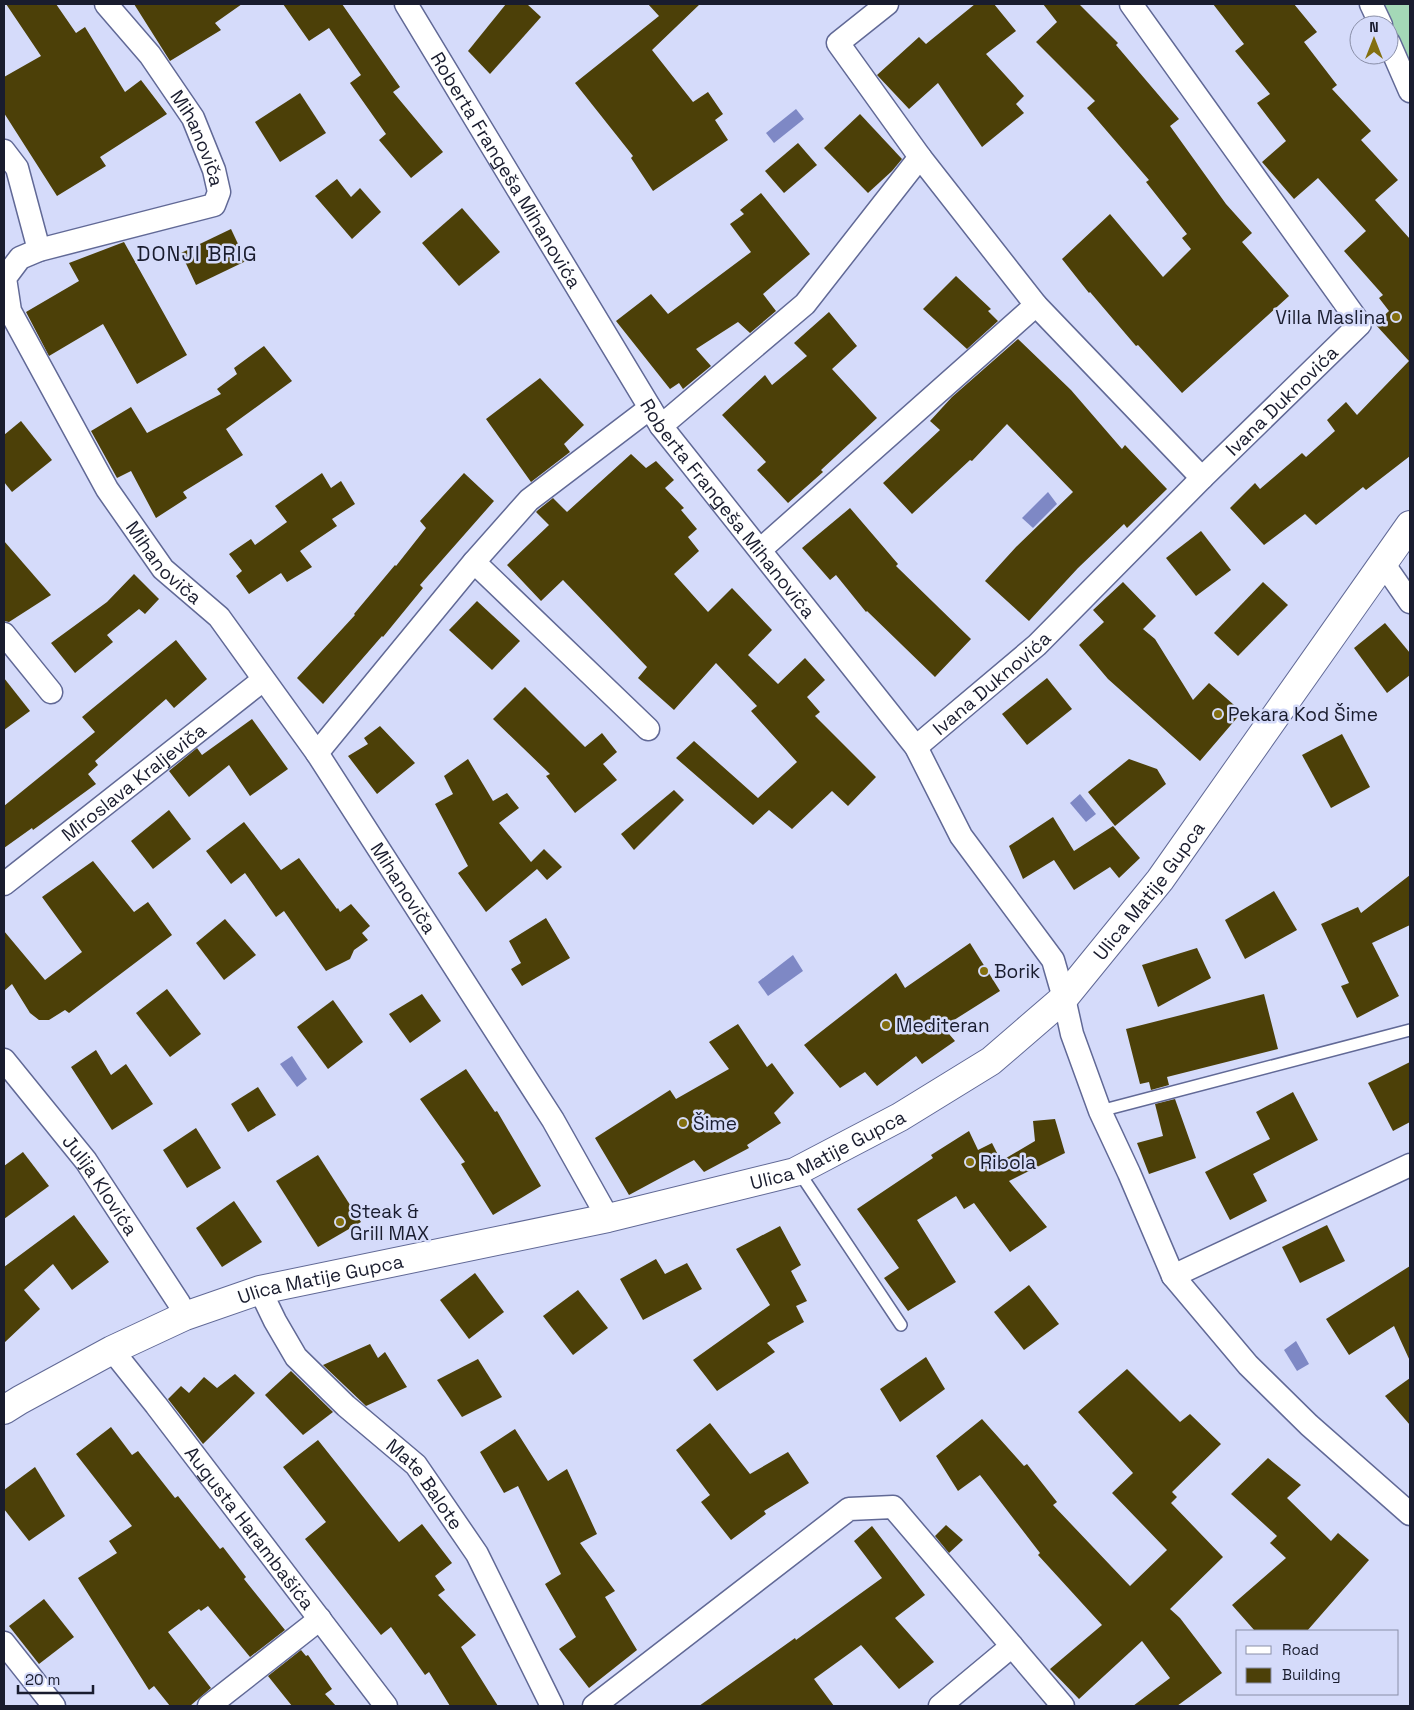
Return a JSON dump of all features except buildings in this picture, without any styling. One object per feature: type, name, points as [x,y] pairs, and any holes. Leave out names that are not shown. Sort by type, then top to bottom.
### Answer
[{"type":"street","name":"Mihanoviča","points":[[106,4],[150,55],[193,118],[214,170],[219,192],[214,205],[39,250],[20,258],[5,278],[10,311],[107,489],[163,569],[219,617],[317,753],[553,1120],[608,1218]]},
{"type":"street","name":"Roberta Frangeša Mihanovića","points":[[406,4],[655,417],[916,747],[961,836],[1053,960],[1072,1034],[1100,1111],[1173,1276],[1248,1365],[1309,1425],[1405,1501]]},
{"type":"street","points":[[886,4],[838,43],[920,157],[1036,305],[1202,478]]},
{"type":"street","name":"Ivana Duknovića","points":[[916,747],[1037,645],[1202,478],[1360,324],[1131,4]]},
{"type":"street","points":[[1399,65],[1410,91]]},
{"type":"street","points":[[4,151],[17,168],[39,250]]},
{"type":"street","points":[[317,753],[474,562],[529,500],[655,417],[805,304],[920,157]]},
{"type":"street","points":[[760,550],[1036,305]]},
{"type":"street","name":"Ulica Matije Gupca","points":[[4,1410],[112,1350],[185,1316],[260,1290],[608,1218],[796,1172],[900,1117],[991,1061],[1064,998],[1160,880],[1410,525]]},
{"type":"street","points":[[474,562],[648,729]]},
{"type":"street","points":[[1384,563],[1410,602]]},
{"type":"street","points":[[4,634],[52,692]]},
{"type":"street","name":"Miroslava Kraljeviča","points":[[4,884],[263,680]]},
{"type":"street","name":"Julija Klovića","points":[[4,1060],[86,1161],[179,1303],[185,1316]]},
{"type":"street","points":[[1173,1276],[1410,1165]]},
{"type":"street","name":"Mate Balote","points":[[260,1290],[274,1321],[296,1357],[346,1406],[416,1465],[477,1554],[552,1706]]},
{"type":"street","name":"Augusta Harambašića","points":[[112,1350],[128,1368],[386,1706]]},
{"type":"street","points":[[594,1706],[849,1509],[893,1507],[1063,1706]]},
{"type":"street","points":[[209,1706],[320,1619]]},
{"type":"street","points":[[4,1643],[54,1706]]},
{"type":"street","points":[[940,1706],[1012,1646]]},
{"type":"lane","points":[[1100,1111],[1410,1030]]},
{"type":"lane","points":[[796,1172],[805,1181],[901,1325]]},
{"type":"green space","points":[[1371,4],[1410,4],[1410,91],[1398,65],[1399,15],[1376,15]]},
{"type":"water","points":[[796,109],[804,119],[774,143],[766,133]]},
{"type":"water","points":[[1048,492],[1057,504],[1033,528],[1022,518]]},
{"type":"water","points":[[1080,794],[1096,814],[1086,822],[1070,803]]},
{"type":"water","points":[[793,955],[803,971],[768,996],[758,982]]},
{"type":"water","points":[[292,1056],[307,1079],[297,1087],[280,1064]]},
{"type":"water","points":[[1296,1341],[1309,1364],[1297,1371],[1284,1350]]},
{"type":"place","name":"Villa Maslina","points":[[1396,317]]},
{"type":"place","name":"Pekara Kod Šime","points":[[1218,714]]},
{"type":"place","name":"Borik","points":[[984,971]]},
{"type":"place","name":"Mediteran","points":[[886,1025]]},
{"type":"place","name":"Šime","points":[[683,1123]]},
{"type":"place","name":"Ribola","points":[[970,1162]]},
{"type":"place","name":"Steak & Grill MAX","points":[[340,1222]]},
{"type":"district","name":"DONJI BRIG","points":[[197,254]]}]
